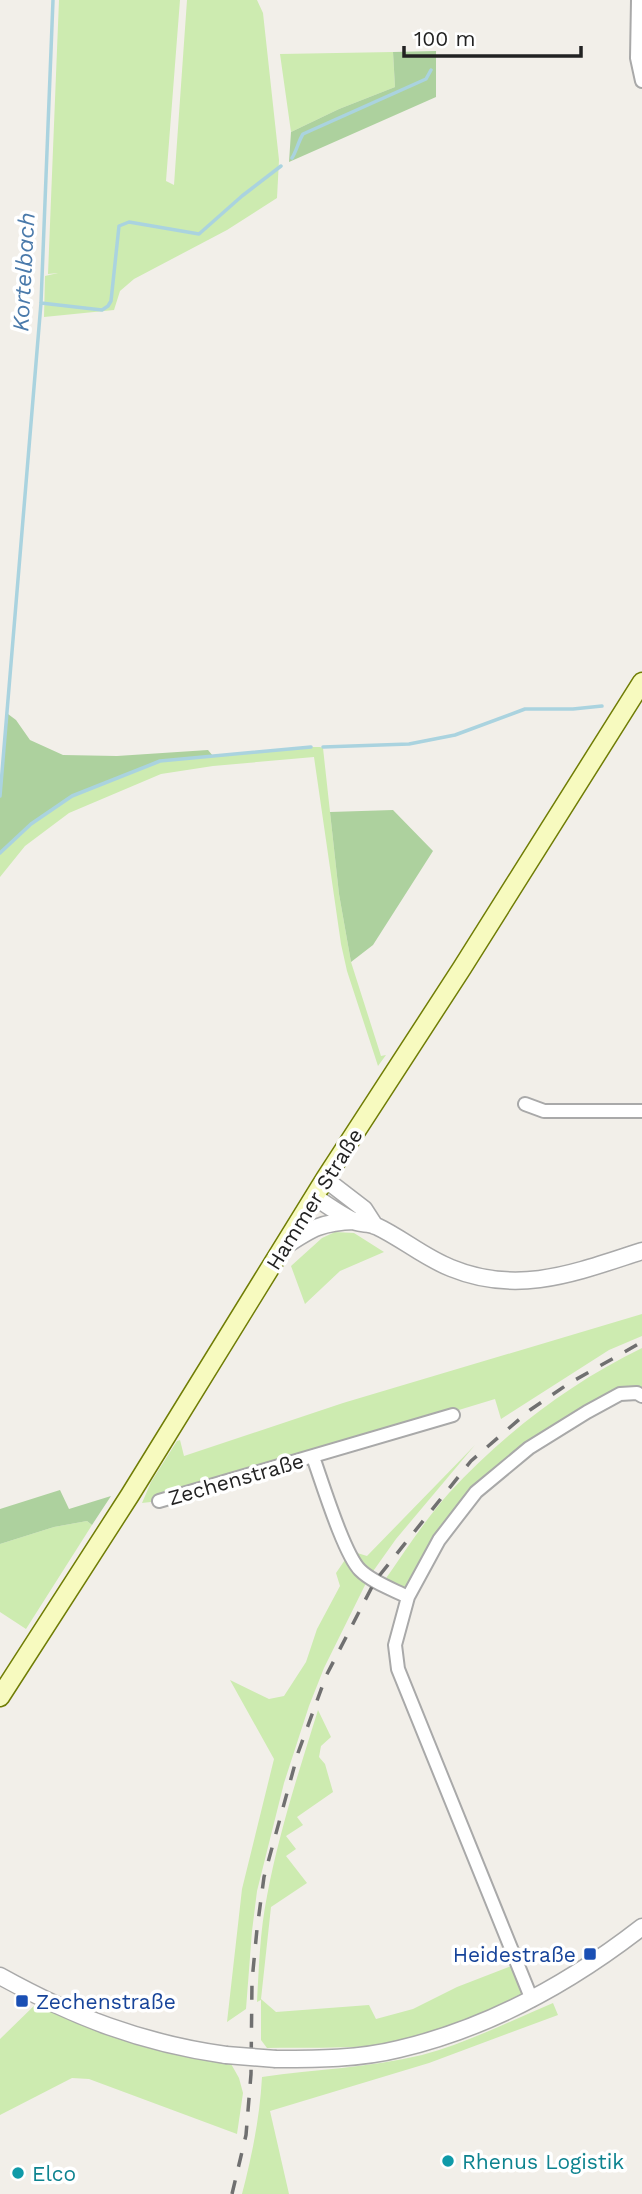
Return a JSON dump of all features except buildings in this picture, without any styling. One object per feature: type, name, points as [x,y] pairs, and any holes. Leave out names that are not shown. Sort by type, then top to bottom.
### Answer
[{"type":"main road","name":"Hammer Straße","points":[[0,1697],[130,1495],[325,1179],[636,704],[642,682]]},
{"type":"street","points":[[639,7],[637,58],[642,81]]},
{"type":"street","points":[[525,1104],[544,1111],[642,1111]]},
{"type":"street","points":[[325,1179],[364,1209],[375,1226]]},
{"type":"street","points":[[315,1197],[355,1221],[375,1226],[421,1254],[474,1276],[527,1282],[552,1278],[642,1251]]},
{"type":"street","points":[[285,1246],[321,1224],[355,1221]]},
{"type":"street","points":[[532,2000],[398,1669],[395,1645],[408,1597],[439,1540],[476,1492],[529,1448],[587,1412],[620,1394],[642,1396]]},
{"type":"street","name":"Zechenstraße","points":[[159,1501],[453,1415]]},
{"type":"street","name":"Zechenstraße","points":[[313,1457],[349,1554],[359,1569],[375,1581],[408,1597]]},
{"type":"street","points":[[0,1976],[41,1999],[107,2027],[172,2046],[226,2055],[276,2059],[344,2057],[398,2049],[455,2032],[532,2000],[596,1961],[642,1927]]},
{"type":"green space","points":[[59,0],[180,0],[166,181],[174,185],[187,0],[257,0],[263,13],[279,160],[277,198],[227,230],[134,279],[120,291],[114,310],[44,317],[45,276],[58,273],[48,274]]},
{"type":"green space","points":[[436,51],[436,97],[289,162],[291,132],[395,87],[393,52]]},
{"type":"green space","points":[[393,52],[395,87],[291,132],[280,54]]},
{"type":"green space","points":[[8,714],[16,720],[30,740],[63,755],[117,756],[208,750],[213,756],[160,761],[72,796],[31,824],[0,853],[0,798]]},
{"type":"green space","points":[[323,748],[339,894],[351,962],[381,1056],[386,1055],[378,1066],[341,944],[314,757],[213,766],[161,774],[69,813],[25,846],[0,877],[0,853],[31,824],[72,796],[160,761]]},
{"type":"green space","points":[[393,810],[433,851],[373,945],[351,962],[339,894],[330,812]]},
{"type":"green space","points":[[335,1232],[354,1233],[384,1252],[340,1271],[305,1304],[291,1266],[322,1238]]},
{"type":"green space","points":[[642,1314],[642,1336],[609,1350],[501,1419],[495,1399],[159,1501],[142,1503],[151,1482],[177,1441],[180,1440],[184,1456],[343,1403]]},
{"type":"green space","points":[[642,1348],[642,1396],[620,1394],[529,1448],[476,1492],[408,1597],[382,1584],[449,1493],[492,1450],[515,1430],[589,1377]]},
{"type":"green space","points":[[475,1445],[396,1539],[369,1577],[324,1668],[284,1783],[257,1891],[246,2009],[227,2022],[242,1889],[274,1759],[230,1680],[269,1699],[284,1696],[306,1662],[317,1629],[340,1586],[336,1573],[349,1554],[354,1552],[367,1556]]},
{"type":"green space","points":[[60,1490],[69,1509],[111,1496],[92,1525],[87,1521],[54,1527],[0,1544],[0,1509]]},
{"type":"green space","points":[[87,1521],[92,1525],[26,1629],[0,1612],[0,1544],[54,1527]]},
{"type":"green space","points":[[318,1710],[331,1737],[321,1746],[319,1757],[325,1764],[333,1792],[297,1817],[303,1825],[286,1836],[296,1849],[286,1856],[307,1883],[271,1907],[261,1999],[276,2012],[369,2005],[376,2019],[413,2009],[457,1987],[511,1966],[522,1987],[520,1999],[444,2029],[381,2045],[267,2048],[261,2040],[261,2000],[257,2002],[265,1909],[283,1825]]},
{"type":"green space","points":[[41,1999],[226,2055],[239,2078],[243,2093],[237,2134],[89,2079],[72,2078],[0,2115],[0,2039]]},
{"type":"green space","points":[[553,2003],[558,2015],[429,2063],[270,2111],[289,2194],[242,2194],[255,2136],[262,2077],[362,2066],[422,2055],[472,2038]]},
{"type":"waterway","name":"Kortelbach","points":[[0,796],[41,303],[53,0]]},
{"type":"waterway","points":[[292,158],[303,134],[426,79],[431,70]]},
{"type":"waterway","points":[[41,303],[102,310],[111,301],[119,226],[129,222],[199,234],[281,166]]},
{"type":"waterway","points":[[323,747],[409,744],[455,735],[525,709],[602,706]]},
{"type":"waterway","points":[[0,853],[31,824],[72,796],[160,761],[311,747]]},
{"type":"railway","points":[[232,2194],[246,2135],[251,2074],[252,1981],[264,1877],[298,1753],[326,1676],[375,1581],[471,1461],[530,1410],[568,1384],[642,1342]]},
{"type":"place","name":"Heidestraße","points":[[590,1954]]},
{"type":"place","name":"Zechenstraße","points":[[22,2001]]},
{"type":"place","name":"Rhenus Logistik","points":[[448,2161]]},
{"type":"place","name":"Elco","points":[[18,2173]]}]
